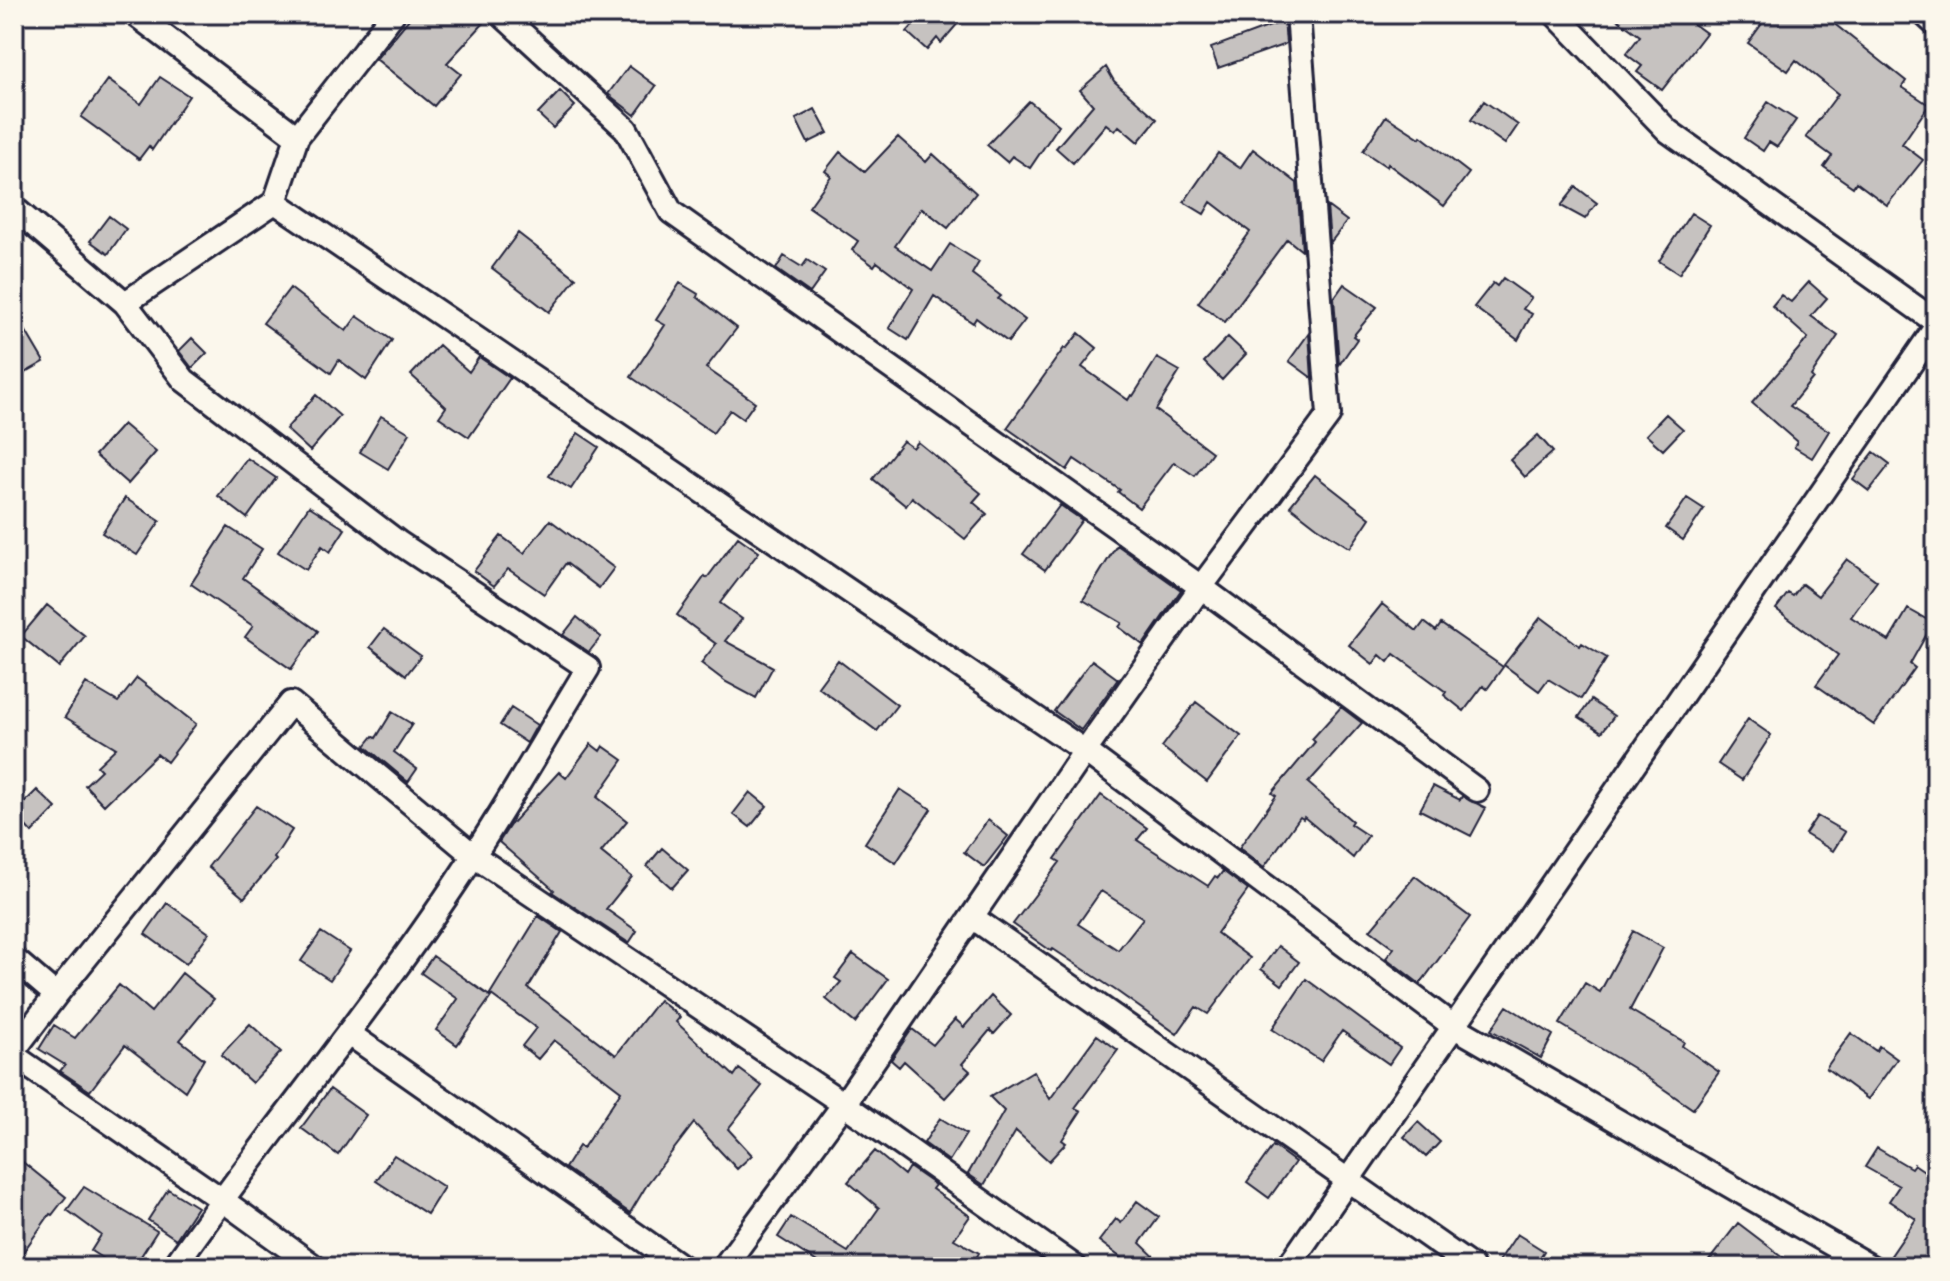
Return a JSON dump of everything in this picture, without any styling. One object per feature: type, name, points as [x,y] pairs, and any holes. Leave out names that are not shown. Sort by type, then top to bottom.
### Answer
[{"type":"street","points":[[135,14],[297,137]]},
{"type":"street","points":[[125,303],[275,202],[297,137],[393,14]]},
{"type":"street","points":[[501,14],[626,129],[671,212],[1201,587],[1477,790]]},
{"type":"street","points":[[724,1267],[844,1104],[1201,587],[1329,415],[1298,14]]},
{"type":"street","points":[[1288,1267],[1936,324],[1668,131],[1555,14]]},
{"type":"street","points":[[1924,14],[1936,25]]},
{"type":"street","points":[[275,202],[1085,751],[1453,1026],[1871,1267]]},
{"type":"street","points":[[14,208],[125,303],[184,380],[399,543],[588,668],[474,856],[348,1033],[221,1199],[174,1267]]},
{"type":"street","points":[[14,1050],[291,703],[474,856],[844,1104],[1075,1267]]},
{"type":"street","points":[[972,917],[1472,1267]]},
{"type":"street","points":[[14,959],[56,995]]},
{"type":"street","points":[[348,1033],[682,1267]]},
{"type":"street","points":[[14,1056],[315,1267]]},
{"type":"building","points":[[413,14],[472,14],[483,24],[447,63],[461,74],[434,106],[376,59]]},
{"type":"building","points":[[923,14],[966,14],[941,43],[937,38],[927,50],[907,32]]},
{"type":"building","points":[[1610,14],[1680,14],[1706,33],[1662,90],[1637,72],[1642,66],[1626,54],[1640,36]]},
{"type":"building","points":[[1769,14],[1822,14],[1906,81],[1902,87],[1929,105],[1902,144],[1923,160],[1887,205],[1856,182],[1853,187],[1824,167],[1832,156],[1806,137],[1838,94],[1796,60],[1788,71],[1748,43]]},
{"type":"building","points":[[1284,21],[1286,43],[1218,68],[1211,48]]},
{"type":"building","points":[[629,66],[656,86],[635,115],[608,94]]},
{"type":"building","points":[[1106,67],[1114,81],[1157,119],[1138,142],[1119,126],[1115,131],[1106,124],[1073,163],[1056,148],[1093,105],[1080,90]]},
{"type":"building","points":[[160,77],[189,96],[152,150],[149,146],[139,159],[81,117],[108,80],[141,104]]},
{"type":"building","points":[[560,91],[575,106],[553,128],[538,114]]},
{"type":"building","points":[[1029,101],[1059,125],[1030,168],[1012,156],[1007,162],[987,145]]},
{"type":"building","points":[[1484,101],[1518,125],[1505,144],[1471,120]]},
{"type":"building","points":[[1768,102],[1796,120],[1777,147],[1769,142],[1763,151],[1744,138]]},
{"type":"building","points":[[815,109],[828,133],[808,143],[796,119]]},
{"type":"building","points":[[1386,116],[1421,136],[1469,173],[1444,206],[1388,164],[1387,167],[1363,151]]},
{"type":"building","points":[[898,137],[926,162],[933,154],[976,193],[948,228],[922,208],[895,246],[932,271],[950,244],[979,262],[972,274],[1025,320],[1008,342],[976,318],[973,323],[934,296],[908,340],[889,328],[913,289],[877,262],[874,266],[852,250],[858,241],[809,207],[831,176],[825,171],[840,152],[865,172]]},
{"type":"building","points":[[1253,149],[1297,183],[1302,251],[1287,239],[1225,322],[1198,303],[1250,232],[1211,202],[1204,214],[1184,202],[1218,153],[1240,168]]},
{"type":"building","points":[[1576,187],[1597,203],[1585,219],[1561,206]]},
{"type":"building","points":[[1327,206],[1347,221],[1330,243]]},
{"type":"building","points":[[1691,213],[1710,225],[1679,274],[1659,261]]},
{"type":"building","points":[[109,216],[126,229],[108,254],[90,241]]},
{"type":"building","points":[[518,233],[576,278],[549,312],[492,268]]},
{"type":"building","points":[[784,256],[802,267],[807,260],[825,272],[810,293],[776,269]]},
{"type":"building","points":[[1503,278],[1531,298],[1523,309],[1532,314],[1518,340],[1474,307],[1493,283],[1497,286]]},
{"type":"building","points":[[1809,282],[1827,298],[1811,316],[1838,336],[1811,376],[1813,378],[1790,406],[1829,431],[1812,458],[1794,447],[1797,442],[1752,403],[1808,338],[1772,306],[1781,295],[1791,302]]},
{"type":"building","points":[[680,283],[698,294],[697,297],[737,328],[706,368],[755,402],[743,419],[730,410],[713,433],[631,377],[665,325],[656,320]]},
{"type":"building","points":[[1344,284],[1377,307],[1353,336],[1357,339],[1339,365],[1334,298]]},
{"type":"building","points":[[290,288],[346,331],[357,316],[392,340],[366,380],[339,360],[331,373],[263,323]]},
{"type":"building","points":[[14,311],[44,362],[14,379]]},
{"type":"building","points":[[1079,333],[1097,348],[1082,367],[1128,400],[1157,358],[1180,371],[1156,410],[1212,452],[1195,476],[1174,462],[1139,508],[1118,492],[1120,490],[1074,459],[1067,470],[1007,428],[1064,348]]},
{"type":"building","points":[[1309,333],[1312,378],[1289,361]]},
{"type":"building","points":[[1228,337],[1246,354],[1222,380],[1204,362]]},
{"type":"building","points":[[192,338],[207,353],[192,368],[179,351]]},
{"type":"building","points":[[439,345],[469,372],[479,357],[510,378],[469,437],[439,417],[446,407],[411,375]]},
{"type":"building","points":[[316,395],[340,416],[310,451],[286,429]]},
{"type":"building","points":[[1666,414],[1683,429],[1663,450],[1646,435]]},
{"type":"building","points":[[381,416],[410,433],[388,469],[360,452]]},
{"type":"building","points":[[123,424],[156,452],[128,484],[95,455]]},
{"type":"building","points":[[578,433],[599,447],[571,489],[549,476]]},
{"type":"building","points":[[1538,435],[1553,452],[1525,477],[1510,460]]},
{"type":"building","points":[[903,441],[913,448],[918,442],[981,493],[973,502],[987,514],[965,539],[912,497],[906,506],[873,479]]},
{"type":"building","points":[[1874,452],[1890,464],[1869,491],[1853,479]]},
{"type":"building","points":[[247,458],[276,478],[247,518],[218,496]]},
{"type":"building","points":[[1315,475],[1370,518],[1350,548],[1290,506]]},
{"type":"building","points":[[125,498],[160,521],[137,555],[102,533]]},
{"type":"building","points":[[1687,498],[1704,509],[1683,540],[1666,528]]},
{"type":"building","points":[[1060,505],[1082,520],[1045,570],[1023,554]]},
{"type":"building","points":[[309,506],[345,529],[330,552],[322,546],[306,570],[278,552]]},
{"type":"building","points":[[550,520],[614,568],[599,588],[566,563],[544,594],[508,569],[494,586],[474,571],[501,536],[524,553]]},
{"type":"building","points":[[228,527],[262,549],[243,578],[318,631],[291,669],[245,637],[253,626],[191,584]]},
{"type":"building","points":[[738,537],[759,552],[720,603],[742,619],[725,641],[773,667],[756,698],[726,682],[701,663],[716,644],[677,615]]},
{"type":"building","points":[[1117,545],[1181,590],[1143,645],[1119,627],[1122,623],[1083,600]]},
{"type":"building","points":[[1847,559],[1877,581],[1851,617],[1889,641],[1908,609],[1933,623],[1910,664],[1915,668],[1874,725],[1816,685],[1838,655],[1776,609],[1788,593],[1793,596],[1802,584],[1818,596]]},
{"type":"building","points":[[1382,604],[1417,631],[1424,622],[1436,631],[1441,624],[1503,667],[1487,689],[1483,686],[1464,711],[1444,695],[1446,692],[1394,654],[1388,662],[1380,655],[1373,664],[1349,645]]},
{"type":"building","points":[[47,605],[85,636],[59,667],[21,636]]},
{"type":"building","points":[[577,617],[601,637],[589,652],[563,635]]},
{"type":"building","points":[[1541,617],[1580,646],[1582,643],[1607,658],[1581,699],[1548,679],[1539,691],[1504,665]]},
{"type":"building","points":[[384,629],[421,656],[406,675],[370,647]]},
{"type":"building","points":[[838,660],[897,705],[877,731],[818,687]]},
{"type":"building","points":[[1092,660],[1118,679],[1081,730],[1054,711]]},
{"type":"building","points":[[137,678],[196,724],[167,762],[157,754],[104,805],[85,785],[101,770],[97,766],[116,748],[65,717],[86,683],[118,702]]},
{"type":"building","points":[[1591,700],[1614,716],[1602,732],[1579,717]]},
{"type":"building","points":[[1196,702],[1241,736],[1207,782],[1162,747]]},
{"type":"building","points":[[1341,707],[1362,723],[1308,783],[1352,821],[1350,824],[1368,836],[1353,858],[1304,817],[1300,817],[1264,867],[1239,848],[1276,796],[1272,793],[1315,742],[1312,739]]},
{"type":"building","points":[[511,708],[537,725],[527,743],[500,725]]},
{"type":"building","points":[[392,712],[412,724],[394,752],[417,769],[408,782],[365,746],[373,736],[376,738]]},
{"type":"building","points":[[1748,719],[1771,735],[1742,780],[1718,764]]},
{"type":"building","points":[[591,744],[600,751],[603,746],[623,760],[597,797],[627,821],[601,852],[632,877],[606,909],[637,931],[629,943],[552,892],[554,890],[499,842],[510,825],[559,772],[566,778]]},
{"type":"building","points":[[1433,786],[1460,800],[1462,796],[1486,808],[1471,836],[1420,810]]},
{"type":"building","points":[[900,789],[931,809],[896,863],[865,843]]},
{"type":"building","points":[[37,790],[56,808],[32,833],[14,813]]},
{"type":"building","points":[[750,792],[767,806],[750,827],[733,814]]},
{"type":"building","points":[[1101,795],[1147,828],[1137,840],[1208,886],[1223,871],[1248,890],[1217,933],[1250,958],[1208,1014],[1196,1007],[1177,1034],[1013,924],[1060,862],[1055,859]],"holes":[[[1101,891],[1143,918],[1118,950],[1078,924]]]},
{"type":"building","points":[[256,806],[292,830],[274,858],[276,860],[244,898],[208,867]]},
{"type":"building","points":[[1817,816],[1845,832],[1833,851],[1805,834]]},
{"type":"building","points":[[988,820],[1008,836],[984,867],[964,852]]},
{"type":"building","points":[[662,848],[688,870],[672,888],[647,866]]},
{"type":"building","points":[[1415,876],[1470,917],[1420,984],[1386,958],[1394,948],[1370,930]]},
{"type":"building","points":[[167,903],[209,933],[186,964],[145,934]]},
{"type":"building","points":[[538,916],[562,932],[528,988],[616,1055],[659,1000],[680,1017],[676,1022],[734,1076],[739,1069],[762,1086],[728,1129],[752,1155],[737,1169],[694,1123],[648,1183],[630,1213],[565,1168],[579,1146],[583,1148],[621,1091],[554,1040],[538,1059],[522,1046],[536,1028],[490,994]]},
{"type":"building","points":[[1633,931],[1663,948],[1630,1010],[1684,1042],[1682,1046],[1719,1072],[1693,1109],[1560,1024],[1585,983],[1600,992]]},
{"type":"building","points":[[321,932],[350,951],[330,980],[301,961]]},
{"type":"building","points":[[1278,946],[1299,962],[1282,985],[1261,969]]},
{"type":"building","points":[[853,954],[888,979],[855,1023],[826,999],[841,982],[835,978]]},
{"type":"building","points":[[433,956],[491,997],[457,1045],[436,1030],[458,999],[421,973]]},
{"type":"building","points":[[182,973],[214,999],[180,1040],[204,1059],[185,1091],[125,1045],[90,1091],[60,1071],[65,1065],[39,1049],[54,1025],[75,1038],[119,985],[151,1012]]},
{"type":"building","points":[[1306,979],[1400,1048],[1389,1064],[1342,1031],[1321,1061],[1272,1029]]},
{"type":"building","points":[[991,996],[1011,1015],[994,1034],[990,1030],[962,1064],[970,1071],[945,1098],[904,1061],[899,1067],[891,1060],[912,1029],[933,1045],[955,1019],[964,1027]]},
{"type":"building","points":[[1507,1006],[1553,1035],[1541,1058],[1491,1030]]},
{"type":"building","points":[[250,1024],[281,1052],[252,1083],[221,1055]]},
{"type":"building","points":[[1851,1033],[1876,1051],[1879,1046],[1897,1059],[1868,1099],[1826,1068]]},
{"type":"building","points":[[1097,1035],[1118,1050],[1075,1108],[1081,1111],[1062,1140],[1066,1143],[1049,1161],[1016,1131],[984,1185],[968,1174],[1004,1111],[990,1097],[1033,1071],[1050,1099]]},
{"type":"building","points":[[330,1089],[366,1115],[338,1155],[301,1128]]},
{"type":"building","points":[[940,1118],[966,1134],[949,1161],[924,1143]]},
{"type":"building","points":[[1418,1122],[1440,1142],[1426,1157],[1404,1137]]},
{"type":"building","points":[[1273,1146],[1295,1162],[1269,1198],[1247,1182]]},
{"type":"building","points":[[1877,1148],[1911,1168],[1914,1164],[1936,1179],[1936,1260],[1931,1267],[1905,1267],[1890,1257],[1916,1219],[1889,1201],[1899,1186],[1865,1167]]},
{"type":"building","points":[[875,1151],[904,1175],[909,1167],[935,1185],[932,1189],[970,1216],[954,1239],[979,1253],[971,1267],[950,1267],[937,1260],[932,1267],[825,1267],[778,1237],[791,1217],[848,1252],[879,1208],[848,1182]]},
{"type":"building","points":[[14,1155],[66,1197],[14,1265]]},
{"type":"building","points":[[394,1155],[444,1187],[427,1214],[376,1181]]},
{"type":"building","points":[[84,1187],[157,1231],[134,1267],[116,1267],[91,1251],[101,1235],[67,1210]]},
{"type":"building","points":[[168,1189],[197,1207],[176,1239],[148,1220]]},
{"type":"building","points":[[1137,1201],[1159,1217],[1140,1243],[1165,1267],[1133,1267],[1099,1241],[1116,1219],[1121,1223]]},
{"type":"building","points":[[1738,1223],[1796,1267],[1704,1267]]},
{"type":"building","points":[[1517,1234],[1544,1251],[1534,1267],[1495,1267]]}]
